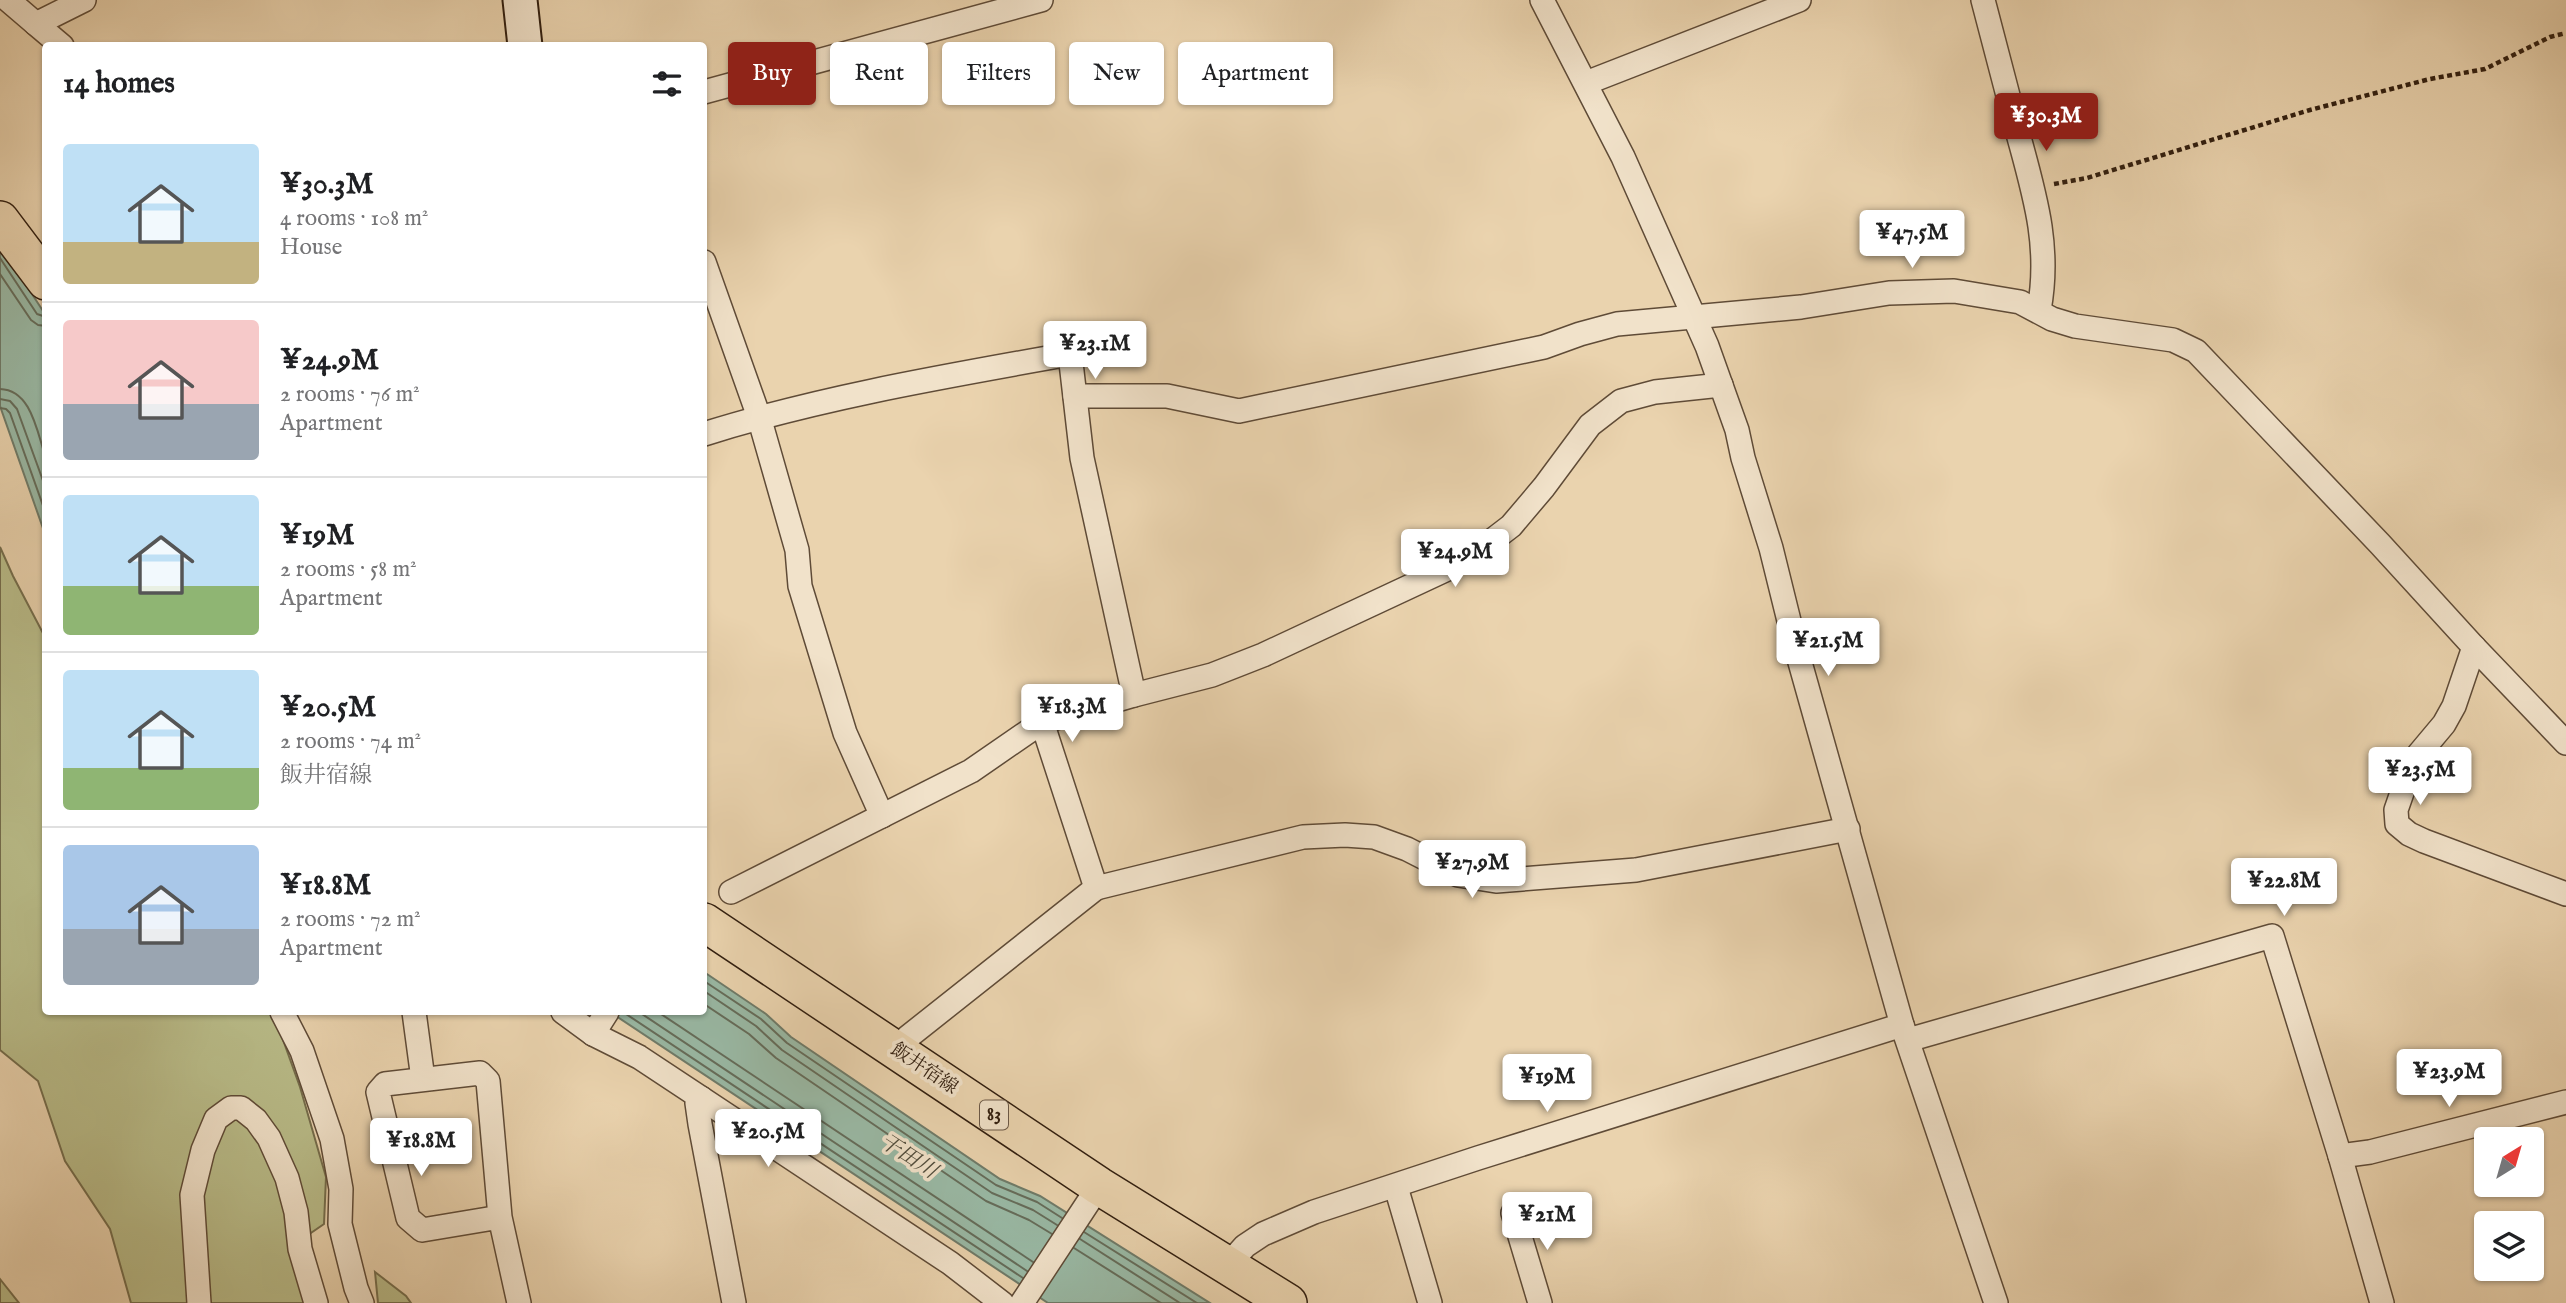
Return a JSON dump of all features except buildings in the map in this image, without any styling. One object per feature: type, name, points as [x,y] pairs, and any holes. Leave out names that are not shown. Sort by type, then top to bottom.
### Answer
[{"type":"main road","points":[[0,220],[42,276]]},
{"type":"main road","name":"飯井宿線","points":[[707,924],[897,1050],[1093,1195],[1228,1265],[1288,1303]]},
{"type":"street","points":[[8,0],[57,42]]},
{"type":"street","points":[[36,24],[83,0]]},
{"type":"street","points":[[520,0],[525,42]]},
{"type":"street","points":[[707,91],[1041,0]]},
{"type":"street","points":[[1542,0],[1623,156],[1695,318],[1737,430],[1905,1032],[1996,1303]]},
{"type":"street","points":[[1586,83],[1799,0]]},
{"type":"street","points":[[1983,0],[2044,242],[2043,291],[2039,310]]},
{"type":"street","points":[[707,270],[759,416],[797,550],[800,586],[845,733],[882,816]]},
{"type":"street","points":[[1075,396],[1167,396],[1239,411],[1544,347],[1617,324],[1801,307],[1889,293],[1954,291],[2020,302],[2052,319],[2075,326],[2173,340],[2196,351],[2566,743]]},
{"type":"street","points":[[707,433],[759,416],[1070,354],[1082,458],[1133,695]]},
{"type":"street","points":[[731,892],[971,771],[1042,722],[1212,675],[1263,655],[1445,570],[1481,550],[1511,526],[1590,425],[1621,401],[1655,392],[1721,385]]},
{"type":"street","points":[[2474,647],[2449,715],[2413,761],[2396,810],[2397,824],[2424,841],[2566,894]]},
{"type":"street","points":[[1042,722],[1096,888]]},
{"type":"street","points":[[897,1050],[908,1037],[1096,888],[1303,837],[1345,835],[1374,838],[1407,849],[1458,875],[1496,881],[1636,870],[1848,830]]},
{"type":"street","points":[[1228,1265],[1245,1246],[1263,1234],[1314,1212],[1478,1158],[1905,1032],[2272,936],[2382,1303]]},
{"type":"street","points":[[284,1015],[302,1051],[332,1139],[341,1189],[340,1224],[362,1303]]},
{"type":"street","points":[[414,1015],[423,1079]]},
{"type":"street","points":[[574,1015],[600,1022],[639,1057],[950,1263],[1002,1303]]},
{"type":"street","points":[[500,1217],[422,1230],[408,1218],[378,1092],[385,1084],[480,1073],[488,1081],[500,1217],[519,1303]]},
{"type":"street","points":[[701,1098],[697,1103],[700,1124],[734,1303]]},
{"type":"street","points":[[2340,1156],[2370,1152],[2566,1102]]},
{"type":"street","points":[[199,1303],[192,1195],[203,1150],[216,1119],[231,1108],[241,1108],[256,1120],[268,1138],[287,1178],[296,1212],[300,1249],[316,1303]]},
{"type":"street","points":[[1396,1187],[1430,1303]]},
{"type":"street","points":[[1022,1303],[1093,1195]]},
{"type":"street","points":[[1513,1213],[1540,1303]]},
{"type":"path","points":[[2032,188],[2087,178],[2369,94],[2485,69],[2550,37],[2566,33]]},
{"type":"green space","points":[[0,547],[42,631],[42,1015],[274,1015],[300,1087],[326,1177],[324,1224],[292,1246],[309,1303],[131,1303],[110,1229],[65,1161],[38,1081],[0,1050]]},
{"type":"green space","points":[[375,1272],[406,1296],[411,1303],[378,1303]]},
{"type":"green space","points":[[0,1279],[19,1303],[0,1303]]},
{"type":"water","points":[[0,245],[42,309],[42,525],[0,406]]},
{"type":"water","name":"干田川","points":[[707,974],[766,1014],[791,1037],[1000,1179],[1040,1196],[1210,1303],[1048,1303],[615,1015],[707,1015]]}]
